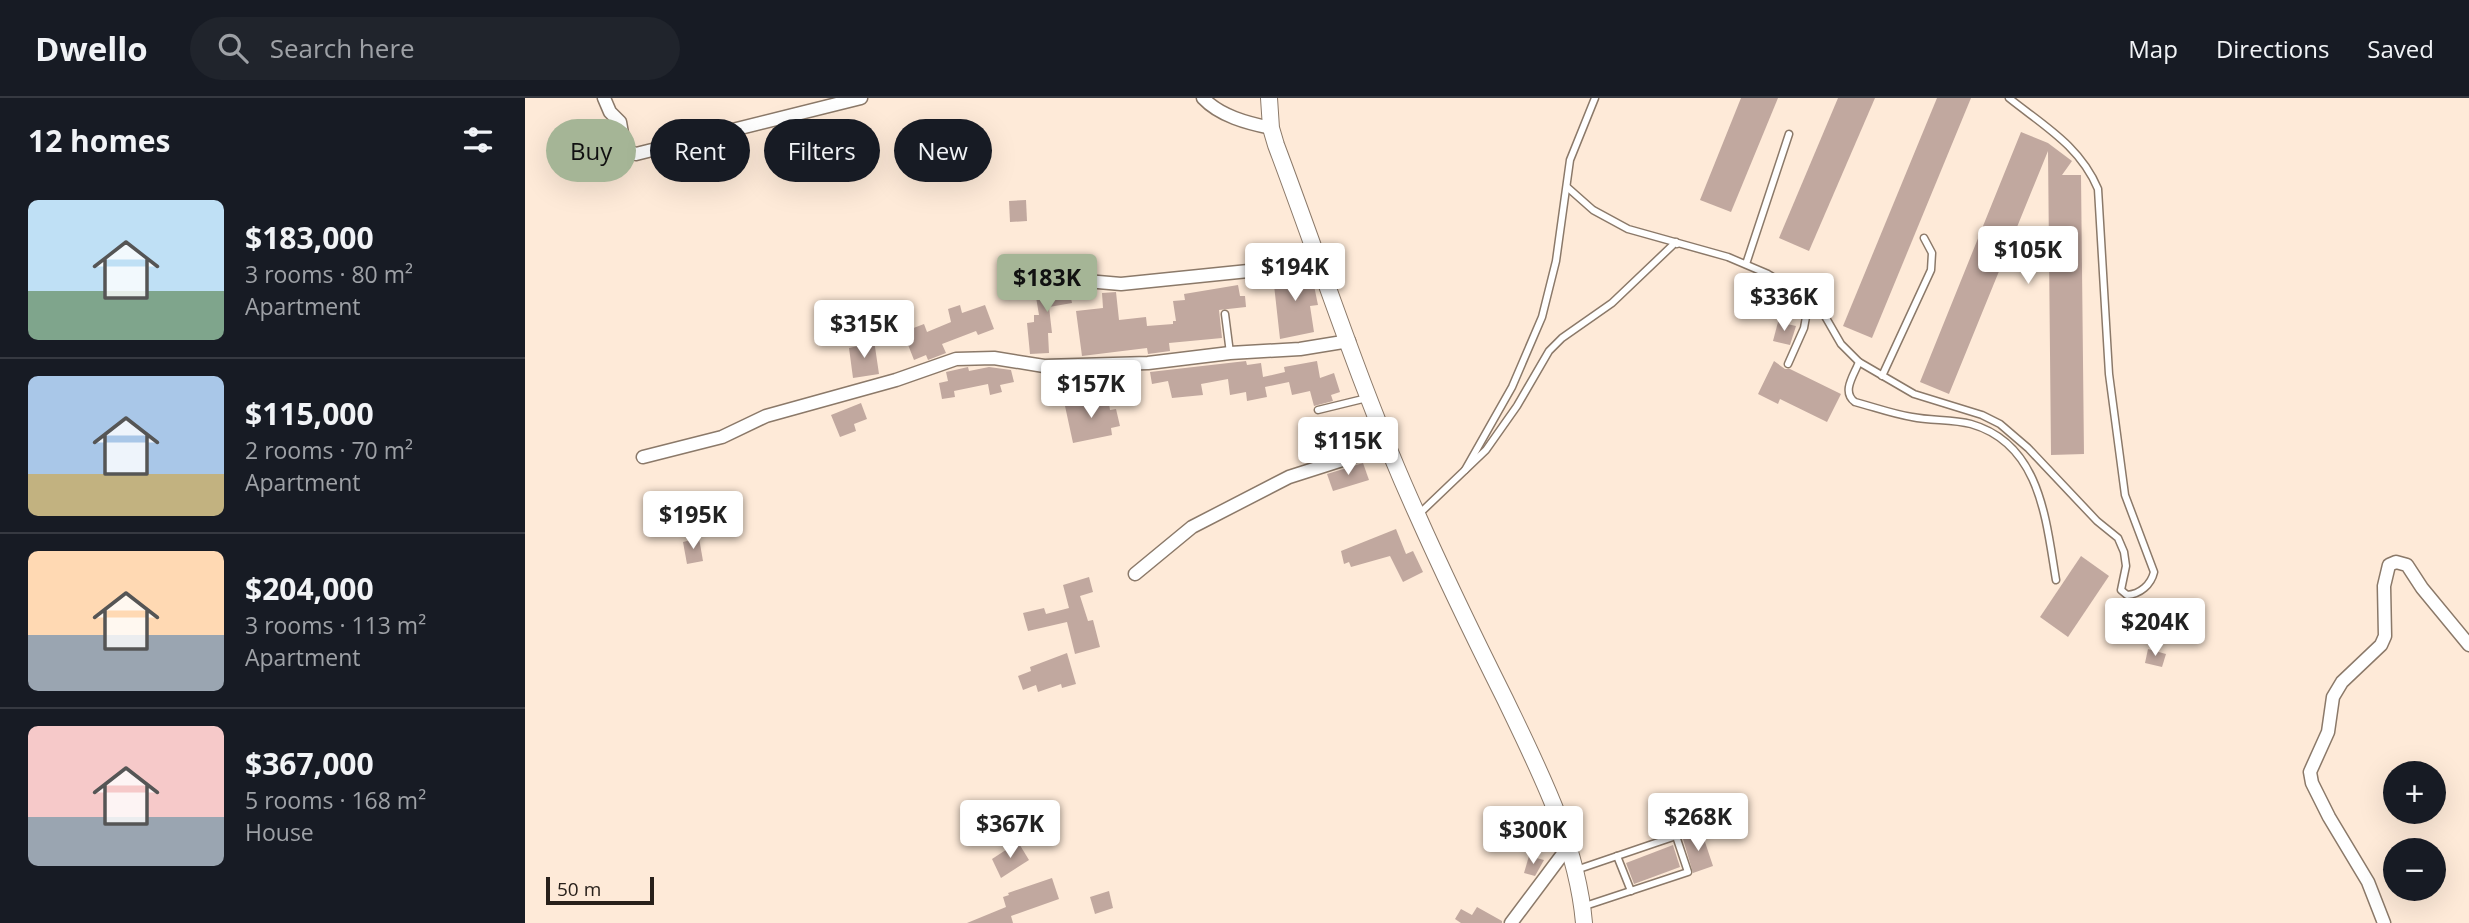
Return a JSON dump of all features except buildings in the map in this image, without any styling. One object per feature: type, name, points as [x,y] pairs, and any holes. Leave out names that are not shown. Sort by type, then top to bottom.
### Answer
[{"type":"street","points":[[604,98],[610,112],[620,122],[625,150],[636,154],[861,98]]},
{"type":"street","points":[[1203,98],[1213,108],[1235,118],[1271,128]]},
{"type":"street","points":[[1269,98],[1271,128],[1386,446],[1549,791],[1568,847],[1584,915]]},
{"type":"street","points":[[1075,280],[1121,284],[1258,270],[1276,265],[1314,247]]},
{"type":"street","points":[[643,457],[722,437],[766,416],[896,380],[956,359],[994,358],[1044,366],[1148,363],[1230,353],[1300,349],[1349,341]]},
{"type":"street","points":[[1135,573],[1192,527],[1289,477],[1386,446]]},
{"type":"street","points":[[2384,923],[2368,882],[2312,783],[2311,765],[2328,732],[2333,697],[2342,681],[2381,645],[2385,636],[2384,586],[2389,565],[2396,562],[2407,565],[2422,588],[2469,645]]},
{"type":"street","points":[[1511,923],[1568,847]]},
{"type":"lane","points":[[1465,470],[1511,387],[1542,317],[1556,261],[1570,160],[1595,98]]},
{"type":"lane","points":[[1566,187],[1593,210],[1628,229],[1745,264],[1768,274],[1822,311],[1841,344],[1859,362],[1915,394],[1982,415],[2000,424],[2028,448],[2097,521],[2118,538],[2126,566],[2121,590],[2133,595],[2148,585],[2154,572],[2125,495],[2109,374],[2098,190],[2091,172],[2072,148],[2009,98]]},
{"type":"lane","points":[[1745,264],[1789,134]]},
{"type":"lane","points":[[1882,376],[1931,270],[1932,253],[1924,238]]},
{"type":"lane","points":[[1417,516],[1493,439],[1517,406],[1549,351],[1562,338],[1612,303],[1677,243]]},
{"type":"lane","points":[[1789,364],[1804,328],[1809,300]]},
{"type":"lane","points":[[1225,314],[1230,353]]},
{"type":"lane","points":[[1859,362],[1847,391],[1849,398],[1855,402],[1912,418],[1968,423],[2002,439],[2019,457],[2032,475],[2043,504],[2056,580]]},
{"type":"lane","points":[[1318,410],[1368,398]]},
{"type":"lane","points":[[1574,871],[1676,836],[1688,872],[1631,891],[1584,915]]},
{"type":"lane","points":[[1617,856],[1631,891]]}]
